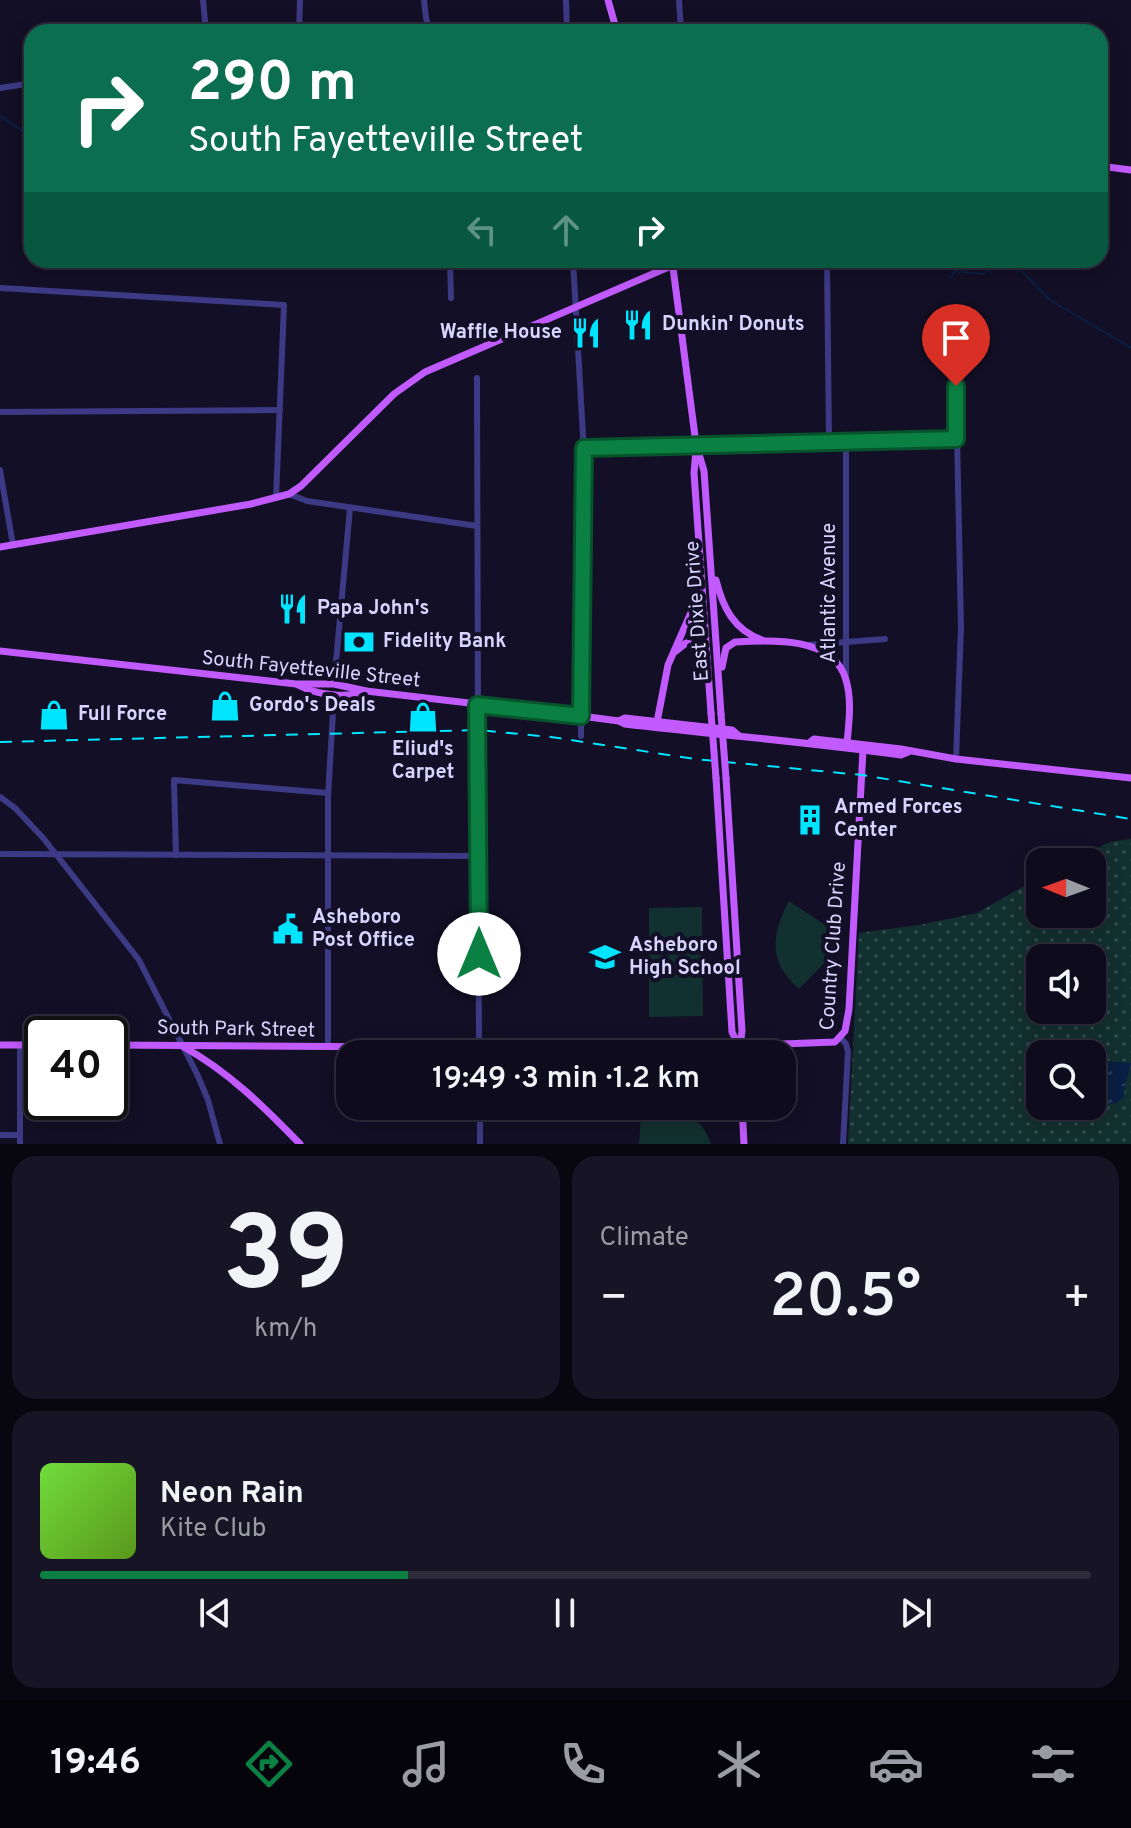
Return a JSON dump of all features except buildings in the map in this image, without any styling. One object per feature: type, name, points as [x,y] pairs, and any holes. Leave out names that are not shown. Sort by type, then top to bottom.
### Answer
[{"type":"main road","points":[[608,0],[615,24]]},
{"type":"main road","points":[[1108,167],[1131,170]]},
{"type":"main road","points":[[0,547],[289,494],[301,486],[394,394],[417,377],[661,268]]},
{"type":"main road","name":"East Dixie Drive","points":[[673,268],[696,444],[704,471],[742,1031],[739,1040]]},
{"type":"main road","name":"East Dixie Drive","points":[[696,444],[694,473],[732,1032],[736,1040]]},
{"type":"main road","points":[[711,559],[721,598],[733,621],[749,634],[766,641]]},
{"type":"main road","points":[[657,722],[672,655],[693,608],[701,565]]},
{"type":"main road","points":[[720,688],[724,652],[729,644],[735,642],[807,645],[832,657],[846,679]]},
{"type":"main road","points":[[672,655],[686,643],[695,645],[701,652],[709,681]]},
{"type":"main road","name":"South Fayetteville Street","points":[[0,651],[300,686],[334,684],[640,726],[901,755],[908,752]]},
{"type":"main road","name":"Atlantic Avenue","points":[[846,679],[850,705],[847,743]]},
{"type":"main road","points":[[300,686],[354,696],[362,690]]},
{"type":"main road","name":"South Fayetteville Street","points":[[619,721],[625,718],[732,730],[738,735]]},
{"type":"main road","name":"South Fayetteville Street","points":[[809,743],[814,739],[956,759],[1131,778]]},
{"type":"main road","name":"Country Club Drive","points":[[840,1037],[847,1025],[849,1009],[863,750]]},
{"type":"main road","name":"South Park Street","points":[[796,1044],[825,1044],[840,1037]]},
{"type":"main road","points":[[0,1045],[24,1045]]},
{"type":"main road","name":"South Park Street","points":[[128,1045],[336,1047]]},
{"type":"main road","points":[[181,1045],[225,1073],[300,1144]]},
{"type":"main road","points":[[743,1120],[744,1144]]},
{"type":"street","points":[[203,0],[205,24]]},
{"type":"street","points":[[299,24],[300,0]]},
{"type":"street","points":[[424,0],[428,24]]},
{"type":"street","points":[[566,0],[567,24]]},
{"type":"street","points":[[679,0],[680,24]]},
{"type":"street","points":[[0,88],[24,84]]},
{"type":"street","points":[[450,268],[451,298]]},
{"type":"street","points":[[573,268],[584,448],[581,736]]},
{"type":"street","points":[[827,268],[829,443]]},
{"type":"street","points":[[0,288],[284,305],[276,498]]},
{"type":"street","points":[[477,378],[479,1040]]},
{"type":"street","points":[[956,386],[961,636],[956,759]]},
{"type":"street","points":[[0,412],[280,410]]},
{"type":"street","points":[[584,448],[956,439]]},
{"type":"street","name":"Atlantic Avenue","points":[[846,442],[846,679]]},
{"type":"street","points":[[0,470],[13,545]]},
{"type":"street","points":[[289,494],[307,501],[477,526]]},
{"type":"street","points":[[334,684],[350,508]]},
{"type":"street","points":[[807,645],[885,639]]},
{"type":"street","points":[[328,1047],[328,793],[334,694]]},
{"type":"street","points":[[176,855],[174,780],[328,793]]},
{"type":"street","points":[[0,797],[15,808],[57,854],[139,960],[208,1100],[220,1144]]},
{"type":"street","points":[[0,854],[478,856]]},
{"type":"street","name":"Country Club Drive","points":[[840,1037],[848,1052],[843,1144]]},
{"type":"street","points":[[20,1045],[20,1144]]},
{"type":"street","points":[[480,1120],[480,1144]]},
{"type":"street","points":[[0,1135],[20,1135]]},
{"type":"green space","points":[[1131,839],[1131,1144],[848,1144],[859,933],[977,913],[1026,885],[1026,928],[1106,928],[1106,848],[1097,848],[1110,842]]},
{"type":"green space","points":[[789,901],[839,934],[841,946],[799,989],[777,958],[776,937]]},
{"type":"green space","points":[[702,907],[703,1016],[649,1017],[649,908]]},
{"type":"green space","points":[[641,1120],[695,1120],[704,1129],[711,1144],[639,1144]]},
{"type":"water","points":[[1106,1063],[1131,1063],[1123,1098],[1115,1104],[1106,1103]]},
{"type":"waterway","points":[[0,116],[24,132]]},
{"type":"waterway","points":[[951,277],[955,271],[983,274],[991,269],[1007,268]]},
{"type":"waterway","points":[[1019,268],[1050,300],[1131,348]]},
{"type":"railway","points":[[0,742],[478,730],[551,737],[695,759],[862,775],[1131,819]]},
{"type":"place","name":"Dunkin' Donuts","points":[[638,325]]},
{"type":"place","name":"Waffle House","points":[[586,333]]},
{"type":"place","name":"Papa John's","points":[[293,609]]},
{"type":"place","name":"Fidelity Bank","points":[[359,642]]},
{"type":"place","name":"Gordo's Deals","points":[[225,706]]},
{"type":"place","name":"Full Force","points":[[54,715]]},
{"type":"place","name":"Eliud's Carpet","points":[[423,717]]},
{"type":"place","name":"Armed Forces Center","points":[[810,820]]},
{"type":"place","name":"Asheboro Post Office","points":[[288,929]]},
{"type":"place","name":"Asheboro High School","points":[[605,957]]},
{"type":"route","points":[[479,954],[477,705],[581,716],[584,448],[956,439],[956,386]]}]
